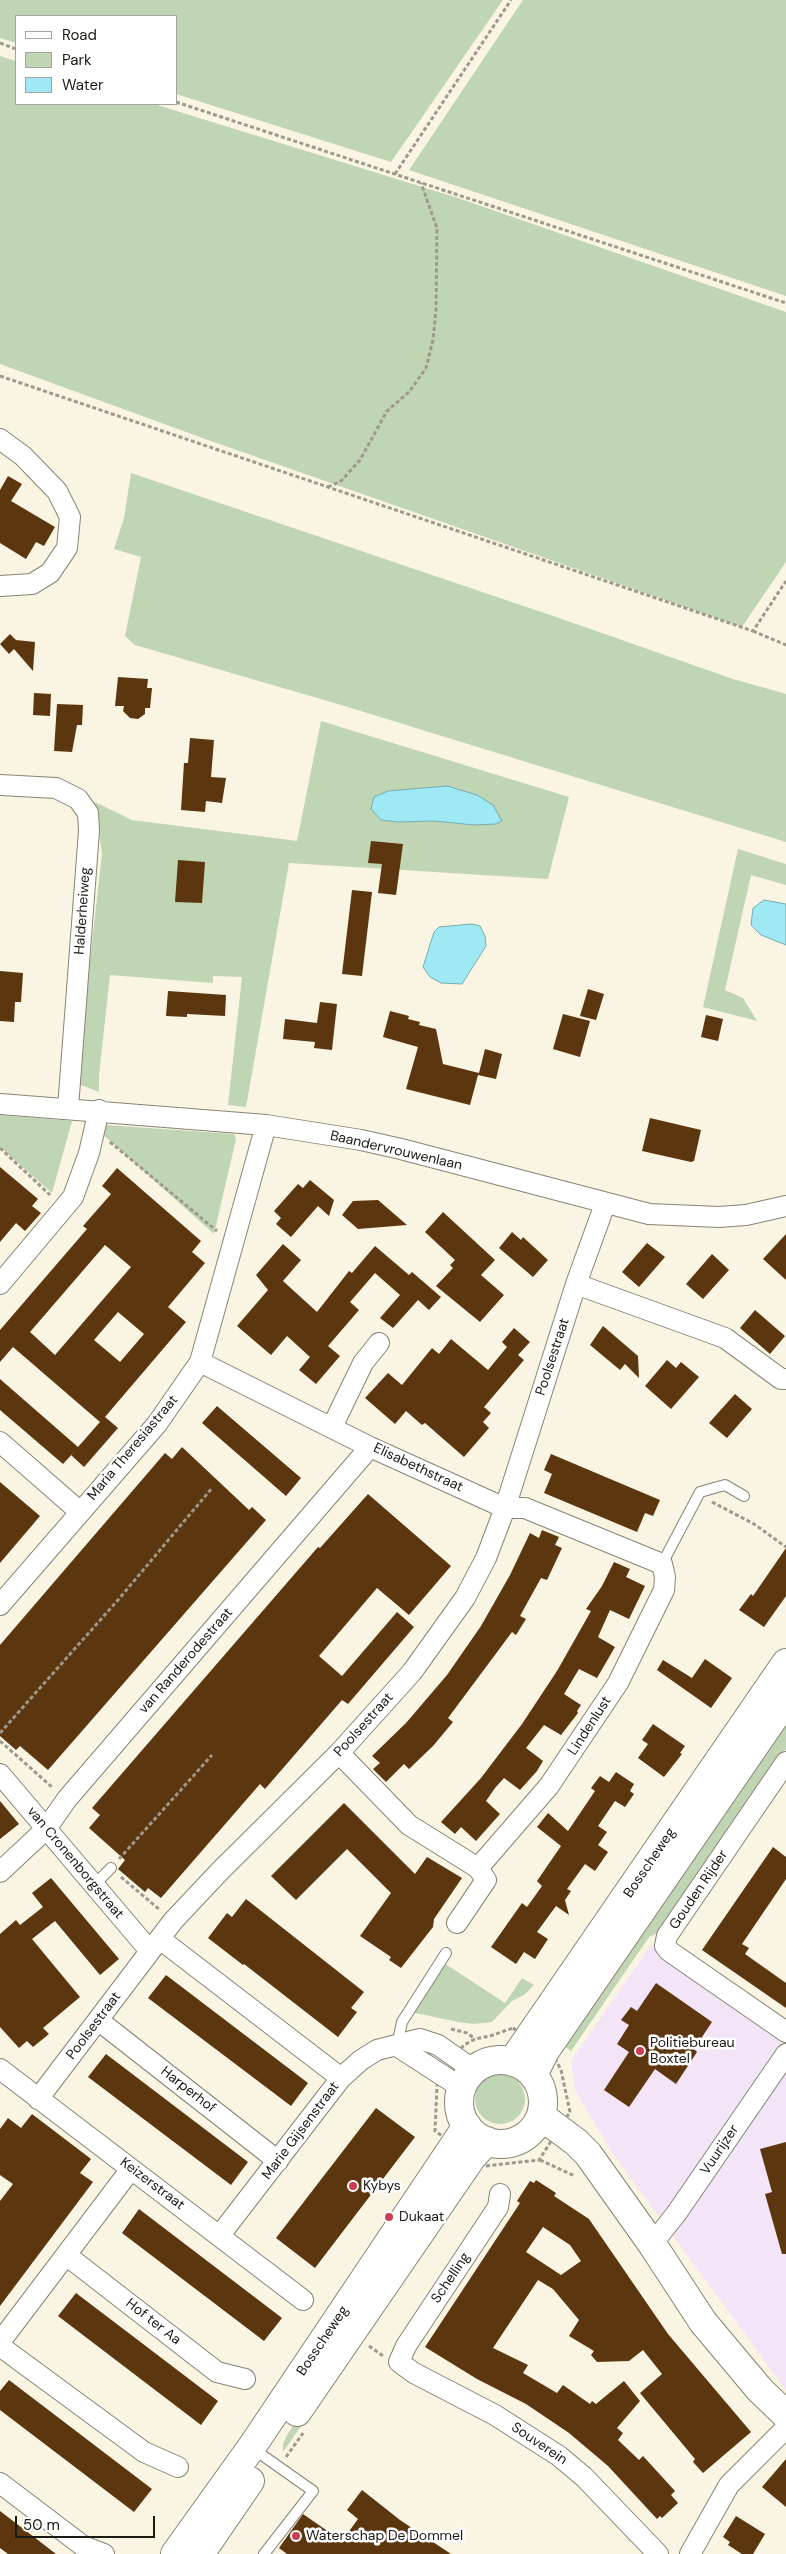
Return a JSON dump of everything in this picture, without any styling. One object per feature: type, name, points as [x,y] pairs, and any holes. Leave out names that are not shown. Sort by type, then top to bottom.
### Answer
[{"type":"main road","name":"Bosscheweg","points":[[523,2068],[786,1663]]},
{"type":"main road","name":"Bosscheweg","points":[[537,2046],[786,1700]]},
{"type":"main road","points":[[545,2131],[543,2099],[523,2068],[492,2061],[458,2072],[461,2114],[470,2142],[505,2144],[545,2131],[588,2154],[652,2244],[703,2322],[760,2390],[786,2415]]},
{"type":"main road","name":"Bosscheweg","points":[[200,2554],[258,2453],[470,2142]]},
{"type":"main road","name":"Bosscheweg","points":[[175,2554],[258,2453]]},
{"type":"street","points":[[0,438],[23,456],[57,492],[70,517],[68,548],[50,573],[32,584],[0,586]]},
{"type":"street","name":"Halderheiweg","points":[[0,785],[56,788],[78,799],[88,813],[89,831],[68,1108]]},
{"type":"street","name":"Baandervrouwenlaan","points":[[0,1104],[68,1108],[96,1119],[266,1125],[401,1149],[649,1214],[719,1217],[746,1215],[786,1206]]},
{"type":"street","points":[[0,1284],[65,1209],[81,1178],[96,1119]]},
{"type":"street","name":"Maria Theresiastraat","points":[[0,1605],[157,1424],[200,1362],[266,1125]]},
{"type":"street","name":"Poolsestraat","points":[[38,2099],[173,1922],[220,1871],[339,1753],[412,1672],[465,1598],[486,1558],[505,1508],[576,1284],[605,1204]]},
{"type":"street","points":[[576,1284],[725,1338],[781,1378],[786,1379]]},
{"type":"street","points":[[332,1427],[363,1363],[378,1342]]},
{"type":"street","name":"Elisabethstraat","points":[[200,1362],[370,1447],[505,1508]]},
{"type":"street","points":[[0,1442],[80,1511]]},
{"type":"street","name":"van Randerodestraat","points":[[0,1872],[46,1829],[67,1799],[370,1447]]},
{"type":"street","points":[[505,1508],[525,1508],[662,1564]]},
{"type":"street","name":"Lindenlust","points":[[478,1868],[550,1786],[618,1683],[664,1590],[666,1577],[662,1564]]},
{"type":"street","points":[[339,1753],[409,1825],[478,1868],[486,1880],[458,1923]]},
{"type":"street","name":"Gouden Rijder","points":[[786,1762],[667,1936],[665,1946],[669,1951],[786,2032]]},
{"type":"street","name":"van Cronenborgstraat","points":[[0,1774],[94,1885],[155,1945]]},
{"type":"street","points":[[155,1945],[341,2078]]},
{"type":"street","name":"Harperhof","points":[[98,2020],[278,2161]]},
{"type":"street","points":[[397,2046],[458,2072]]},
{"type":"street","name":"Marie Gijsenstraat","points":[[220,2235],[341,2078],[361,2060],[378,2050],[397,2046]]},
{"type":"street","name":"Vuurijzer","points":[[652,2244],[676,2214],[786,2054]]},
{"type":"street","name":"Keizerstraat","points":[[3,2080],[38,2099],[220,2235],[303,2300]]},
{"type":"street","points":[[131,2169],[0,2344],[144,2452],[178,2467]]},
{"type":"street","name":"Schelling","points":[[399,2362],[406,2346],[498,2207],[500,2194]]},
{"type":"street","name":"Hof ter Aa","points":[[66,2255],[217,2372],[245,2380]]},
{"type":"street","name":"Souverein","points":[[399,2362],[414,2373],[495,2415],[559,2456],[584,2477],[658,2554]]},
{"type":"street","points":[[690,2554],[729,2485],[786,2428]]},
{"type":"street","points":[[0,2483],[83,2546],[104,2554]]},
{"type":"lane","points":[[662,1564],[700,1492],[725,1485],[744,1496]]},
{"type":"lane","points":[[94,1885],[111,1868]]},
{"type":"lane","points":[[397,2046],[402,2022],[446,1953]]},
{"type":"lane","points":[[258,2453],[313,2491],[264,2554]]},
{"type":"path","points":[[395,174],[511,0]]},
{"type":"path","points":[[0,43],[15,49]]},
{"type":"path","points":[[178,103],[786,303]]},
{"type":"path","points":[[327,487],[341,481],[360,460],[387,410],[408,392],[426,368],[433,340],[436,310],[437,228],[420,182]]},
{"type":"path","points":[[0,376],[753,631],[786,645]]},
{"type":"path","points":[[753,631],[786,582]]},
{"type":"path","points":[[96,1119],[233,1244]]},
{"type":"path","points":[[0,1148],[65,1209]]},
{"type":"path","points":[[0,1733],[118,1600],[212,1488]]},
{"type":"path","points":[[704,1490],[710,1501],[754,1524],[786,1547]]},
{"type":"path","points":[[0,1741],[67,1799]]},
{"type":"path","points":[[173,1922],[111,1868],[212,1755]]},
{"type":"path","points":[[513,2028],[537,2046],[555,2058],[561,2070],[570,2112],[545,2131],[539,2160],[485,2166],[470,2142],[435,2131],[437,2086],[458,2072],[474,2039],[513,2028]]},
{"type":"shaded area","points":[[651,1945],[786,2037],[786,2390],[613,2154],[575,2090],[571,2061]]},
{"type":"green space","points":[[0,0],[503,0],[391,162],[178,95],[178,15],[15,15],[15,43],[0,38]]},
{"type":"green space","points":[[523,0],[786,0],[786,296],[409,170]]},
{"type":"green space","points":[[0,56],[15,61],[15,105],[157,105],[458,198],[786,312],[786,562],[742,627],[208,440],[0,364]]},
{"type":"green space","points":[[131,473],[733,679],[786,694],[786,842],[338,704],[135,645],[125,636],[141,557],[114,549],[124,518]]},
{"type":"green space","points":[[321,721],[569,797],[548,879],[289,863],[246,1107],[228,1105],[242,977],[213,976],[213,983],[110,975],[99,1075],[99,1092],[76,1083],[102,854],[95,802],[132,820],[297,841]],"holes":[[[402,790],[434,821],[398,822],[388,791]]]},
{"type":"green space","points":[[738,849],[786,864],[786,885],[751,875],[725,990],[743,998],[757,1021],[703,1007]]},
{"type":"green space","points":[[0,1115],[72,1121],[52,1193],[0,1147]]},
{"type":"green space","points":[[105,1125],[234,1134],[236,1139],[214,1234],[99,1131]]},
{"type":"green space","points":[[786,1706],[786,1749],[662,1931],[649,1937],[571,2051],[557,2041]]},
{"type":"green space","points":[[444,1963],[505,2003],[522,1978],[534,1985],[524,1995],[512,2001],[492,2022],[473,2024],[411,2012]]},
{"type":"green space","points":[[495,2074],[505,2074],[518,2081],[525,2094],[525,2104],[518,2117],[505,2124],[495,2124],[486,2120],[479,2113],[475,2104],[475,2094],[479,2085],[486,2078]]},
{"type":"green space","points":[[351,2342],[357,2346],[283,2452],[283,2444],[287,2435]]},
{"type":"water","points":[[447,786],[477,795],[493,805],[502,821],[496,824],[474,825],[434,821],[398,822],[381,820],[371,809],[374,797],[388,791]]},
{"type":"water","points":[[764,900],[786,904],[786,945],[761,935],[751,925],[753,908]]},
{"type":"water","points":[[472,924],[480,926],[485,936],[486,946],[462,984],[441,983],[430,977],[423,967],[434,932],[439,927]]},
{"type":"building","points":[[8,476],[22,484],[11,501],[55,527],[44,546],[36,542],[26,559],[0,543],[0,490]]},
{"type":"building","points":[[10,634],[16,640],[35,642],[33,671],[14,649],[9,654],[0,644]]},
{"type":"building","points":[[118,677],[148,679],[147,688],[152,688],[150,708],[145,708],[145,714],[138,719],[130,718],[123,711],[124,706],[115,706]]},
{"type":"building","points":[[34,693],[51,694],[50,716],[33,715]]},
{"type":"building","points":[[57,704],[83,705],[82,725],[77,725],[72,752],[54,751]]},
{"type":"building","points":[[190,738],[214,740],[211,777],[226,778],[222,803],[206,801],[205,812],[181,810],[184,763],[188,763]]},
{"type":"building","points":[[371,841],[403,844],[396,895],[378,893],[382,864],[368,863]]},
{"type":"building","points":[[178,860],[205,862],[202,903],[175,902]]},
{"type":"building","points":[[352,890],[372,892],[362,976],[342,974]]},
{"type":"building","points":[[0,971],[23,973],[21,1002],[15,1002],[14,1022],[0,1021]]},
{"type":"building","points":[[588,989],[604,994],[596,1020],[580,1016]]},
{"type":"building","points":[[168,991],[226,995],[225,1016],[187,1014],[187,1017],[166,1016]]},
{"type":"building","points":[[320,1002],[337,1004],[332,1050],[314,1048],[315,1042],[283,1039],[285,1019],[317,1023]]},
{"type":"building","points":[[390,1011],[409,1016],[408,1019],[420,1022],[419,1025],[436,1029],[443,1064],[479,1073],[485,1049],[502,1054],[496,1079],[478,1075],[470,1105],[406,1089],[418,1047],[383,1037]]},
{"type":"building","points":[[563,1014],[590,1021],[580,1057],[553,1049]]},
{"type":"building","points":[[706,1015],[723,1019],[718,1041],[701,1037]]},
{"type":"building","points":[[650,1118],[701,1130],[694,1161],[691,1162],[642,1151]]},
{"type":"building","points":[[0,1167],[38,1199],[32,1206],[41,1213],[25,1231],[16,1223],[0,1242]]},
{"type":"building","points":[[117,1168],[201,1241],[192,1252],[205,1263],[168,1307],[186,1322],[105,1417],[118,1428],[84,1467],[71,1455],[63,1464],[0,1410],[0,1379],[78,1447],[100,1422],[13,1347],[0,1362],[0,1330],[87,1229],[83,1226],[111,1194],[102,1186]],"holes":[[[105,1245],[131,1267],[55,1355],[30,1332]],[[118,1312],[144,1334],[120,1362],[94,1340]]]},
{"type":"building","points":[[310,1180],[334,1200],[329,1216],[318,1206],[291,1237],[276,1224],[281,1218],[274,1211],[298,1184],[303,1188]]},
{"type":"building","points":[[378,1200],[407,1225],[358,1229],[342,1215],[353,1201]]},
{"type":"building","points":[[443,1212],[495,1260],[481,1275],[504,1295],[480,1322],[436,1286],[453,1268],[450,1265],[455,1260],[425,1232]]},
{"type":"building","points":[[512,1232],[521,1240],[523,1237],[548,1260],[533,1277],[499,1248]]},
{"type":"building","points":[[786,1234],[786,1280],[763,1259]]},
{"type":"building","points":[[647,1243],[665,1257],[639,1287],[622,1272]]},
{"type":"building","points":[[283,1244],[301,1260],[283,1281],[317,1312],[349,1271],[352,1273],[375,1246],[409,1275],[412,1272],[441,1297],[429,1310],[418,1300],[393,1328],[380,1318],[400,1295],[375,1273],[350,1302],[359,1310],[328,1346],[340,1356],[316,1384],[299,1370],[310,1357],[287,1336],[271,1355],[237,1326],[268,1290],[256,1275]]},
{"type":"building","points":[[712,1254],[729,1270],[703,1299],[686,1284]]},
{"type":"building","points":[[755,1310],[785,1336],[770,1354],[740,1328]]},
{"type":"building","points":[[603,1326],[638,1356],[639,1378],[625,1364],[620,1370],[590,1345]]},
{"type":"building","points":[[514,1328],[530,1342],[518,1355],[524,1360],[484,1407],[491,1413],[483,1422],[489,1428],[464,1457],[425,1423],[422,1425],[406,1411],[395,1424],[365,1398],[388,1373],[402,1385],[432,1348],[439,1354],[451,1339],[488,1370],[507,1347],[502,1342]]},
{"type":"building","points":[[667,1360],[676,1368],[681,1362],[699,1377],[671,1409],[645,1386]]},
{"type":"building","points":[[735,1394],[752,1409],[727,1438],[709,1423]]},
{"type":"building","points":[[217,1406],[301,1478],[286,1496],[202,1423]]},
{"type":"building","points":[[182,1447],[249,1510],[252,1507],[266,1520],[48,1770],[20,1746],[16,1750],[0,1736],[0,1645],[165,1453],[172,1459]]},
{"type":"building","points":[[551,1454],[660,1500],[653,1516],[645,1513],[637,1532],[544,1493],[552,1474],[544,1470]]},
{"type":"building","points":[[0,1482],[40,1516],[0,1563]]},
{"type":"building","points":[[368,1494],[451,1566],[409,1615],[377,1588],[319,1656],[342,1676],[397,1612],[414,1627],[348,1704],[342,1700],[265,1789],[260,1784],[161,1898],[148,1888],[145,1892],[118,1869],[125,1860],[89,1828],[100,1815],[92,1808],[318,1547],[320,1548]]},
{"type":"building","points":[[542,1530],[559,1537],[555,1545],[562,1548],[547,1580],[541,1578],[520,1616],[526,1619],[516,1635],[512,1632],[448,1718],[453,1722],[433,1746],[409,1769],[404,1764],[386,1782],[373,1769],[380,1763],[372,1756],[406,1723],[447,1675],[481,1626],[510,1575],[530,1533],[539,1538]]},
{"type":"building","points":[[786,1548],[786,1596],[764,1627],[739,1610],[751,1594],[753,1596]]},
{"type":"building","points":[[614,1562],[630,1569],[626,1577],[645,1586],[629,1619],[610,1610],[598,1637],[615,1647],[597,1678],[579,1669],[564,1694],[581,1705],[577,1711],[578,1713],[561,1735],[544,1725],[526,1748],[543,1761],[537,1771],[520,1790],[504,1778],[495,1788],[486,1801],[500,1814],[476,1841],[461,1827],[455,1834],[441,1822],[481,1778],[522,1724],[557,1671],[591,1611],[586,1609],[602,1586]]},
{"type":"building","points":[[705,1659],[732,1678],[711,1708],[657,1670],[663,1660],[692,1678]]},
{"type":"building","points":[[653,1724],[685,1746],[680,1753],[682,1754],[664,1777],[638,1758],[648,1744],[642,1740]]},
{"type":"building","points":[[616,1772],[634,1784],[630,1791],[634,1794],[625,1807],[615,1801],[598,1826],[607,1832],[598,1845],[608,1852],[595,1871],[585,1864],[567,1889],[571,1891],[565,1900],[569,1915],[556,1906],[537,1932],[548,1939],[535,1959],[524,1952],[516,1964],[491,1947],[522,1903],[527,1907],[542,1886],[537,1881],[561,1846],[537,1827],[548,1813],[568,1831],[595,1791],[591,1788],[600,1776],[609,1782]]},
{"type":"building","points":[[0,1801],[19,1824],[0,1839]]},
{"type":"building","points":[[344,1803],[415,1874],[427,1857],[462,1878],[434,1919],[433,1927],[401,1968],[389,1960],[391,1957],[360,1936],[391,1893],[347,1849],[296,1900],[271,1876]]},
{"type":"building","points":[[773,1847],[786,1857],[786,1879],[742,1944],[749,1948],[745,1954],[786,1983],[786,2008],[702,1950]]},
{"type":"building","points":[[51,1878],[119,1959],[100,1975],[55,1921],[32,1939],[80,1997],[43,2028],[49,2034],[33,2047],[27,2041],[19,2048],[0,2027],[0,1934],[16,1920],[20,1925],[43,1907],[32,1893]]},
{"type":"building","points":[[246,1899],[364,1992],[351,2008],[357,2012],[338,2037],[208,1938],[227,1913],[232,1917]]},
{"type":"building","points":[[166,1975],[308,2083],[291,2106],[148,1998]]},
{"type":"building","points":[[656,1983],[712,2022],[694,2049],[697,2052],[676,2084],[655,2069],[629,2107],[604,2090],[629,2052],[617,2044],[629,2025],[621,2020],[631,2007],[637,2011]]},
{"type":"building","points":[[106,2054],[248,2162],[231,2185],[88,2077]]},
{"type":"building","points":[[376,2108],[415,2137],[315,2268],[276,2238]]},
{"type":"building","points":[[32,2114],[91,2159],[80,2173],[93,2182],[0,2306],[0,2201],[13,2184],[0,2175],[0,2129],[8,2118],[21,2128]]},
{"type":"building","points":[[786,2142],[786,2254],[782,2254],[765,2194],[772,2192],[760,2149]]},
{"type":"building","points":[[536,2180],[556,2193],[554,2196],[589,2219],[668,2334],[751,2432],[703,2473],[693,2462],[695,2459],[640,2393],[662,2374],[643,2350],[629,2361],[597,2362],[591,2355],[594,2351],[569,2336],[579,2320],[553,2289],[538,2280],[493,2348],[528,2365],[523,2373],[557,2393],[563,2385],[590,2404],[592,2401],[596,2404],[624,2381],[640,2401],[617,2428],[623,2433],[618,2440],[639,2460],[643,2456],[675,2491],[671,2495],[678,2503],[662,2518],[660,2516],[657,2519],[608,2466],[569,2433],[526,2404],[477,2379],[425,2347],[520,2203],[517,2201],[530,2181],[534,2183]],"holes":[[[543,2227],[570,2245],[581,2261],[561,2275],[526,2252]]]},
{"type":"building","points":[[139,2209],[282,2318],[264,2341],[122,2233]]},
{"type":"building","points":[[76,2293],[218,2401],[201,2425],[58,2316]]},
{"type":"building","points":[[9,2380],[152,2489],[134,2512],[0,2410],[0,2391]]},
{"type":"building","points":[[786,2459],[786,2507],[762,2487]]},
{"type":"building","points":[[362,2490],[400,2520],[451,2554],[287,2554],[279,2548],[303,2514],[342,2541],[358,2519],[347,2510]]},
{"type":"building","points":[[0,2511],[56,2554],[8,2554],[0,2548]]},
{"type":"building","points":[[736,2516],[765,2534],[753,2554],[742,2554],[728,2545],[730,2542],[723,2537]]},
{"type":"place","name":"Politiebureau Boxtel","points":[[640,2051]]},
{"type":"place","name":"Kybys","points":[[353,2186]]},
{"type":"place","name":"Dukaat","points":[[389,2217]]},
{"type":"place","name":"Waterschap De Dommel","points":[[296,2536]]}]
